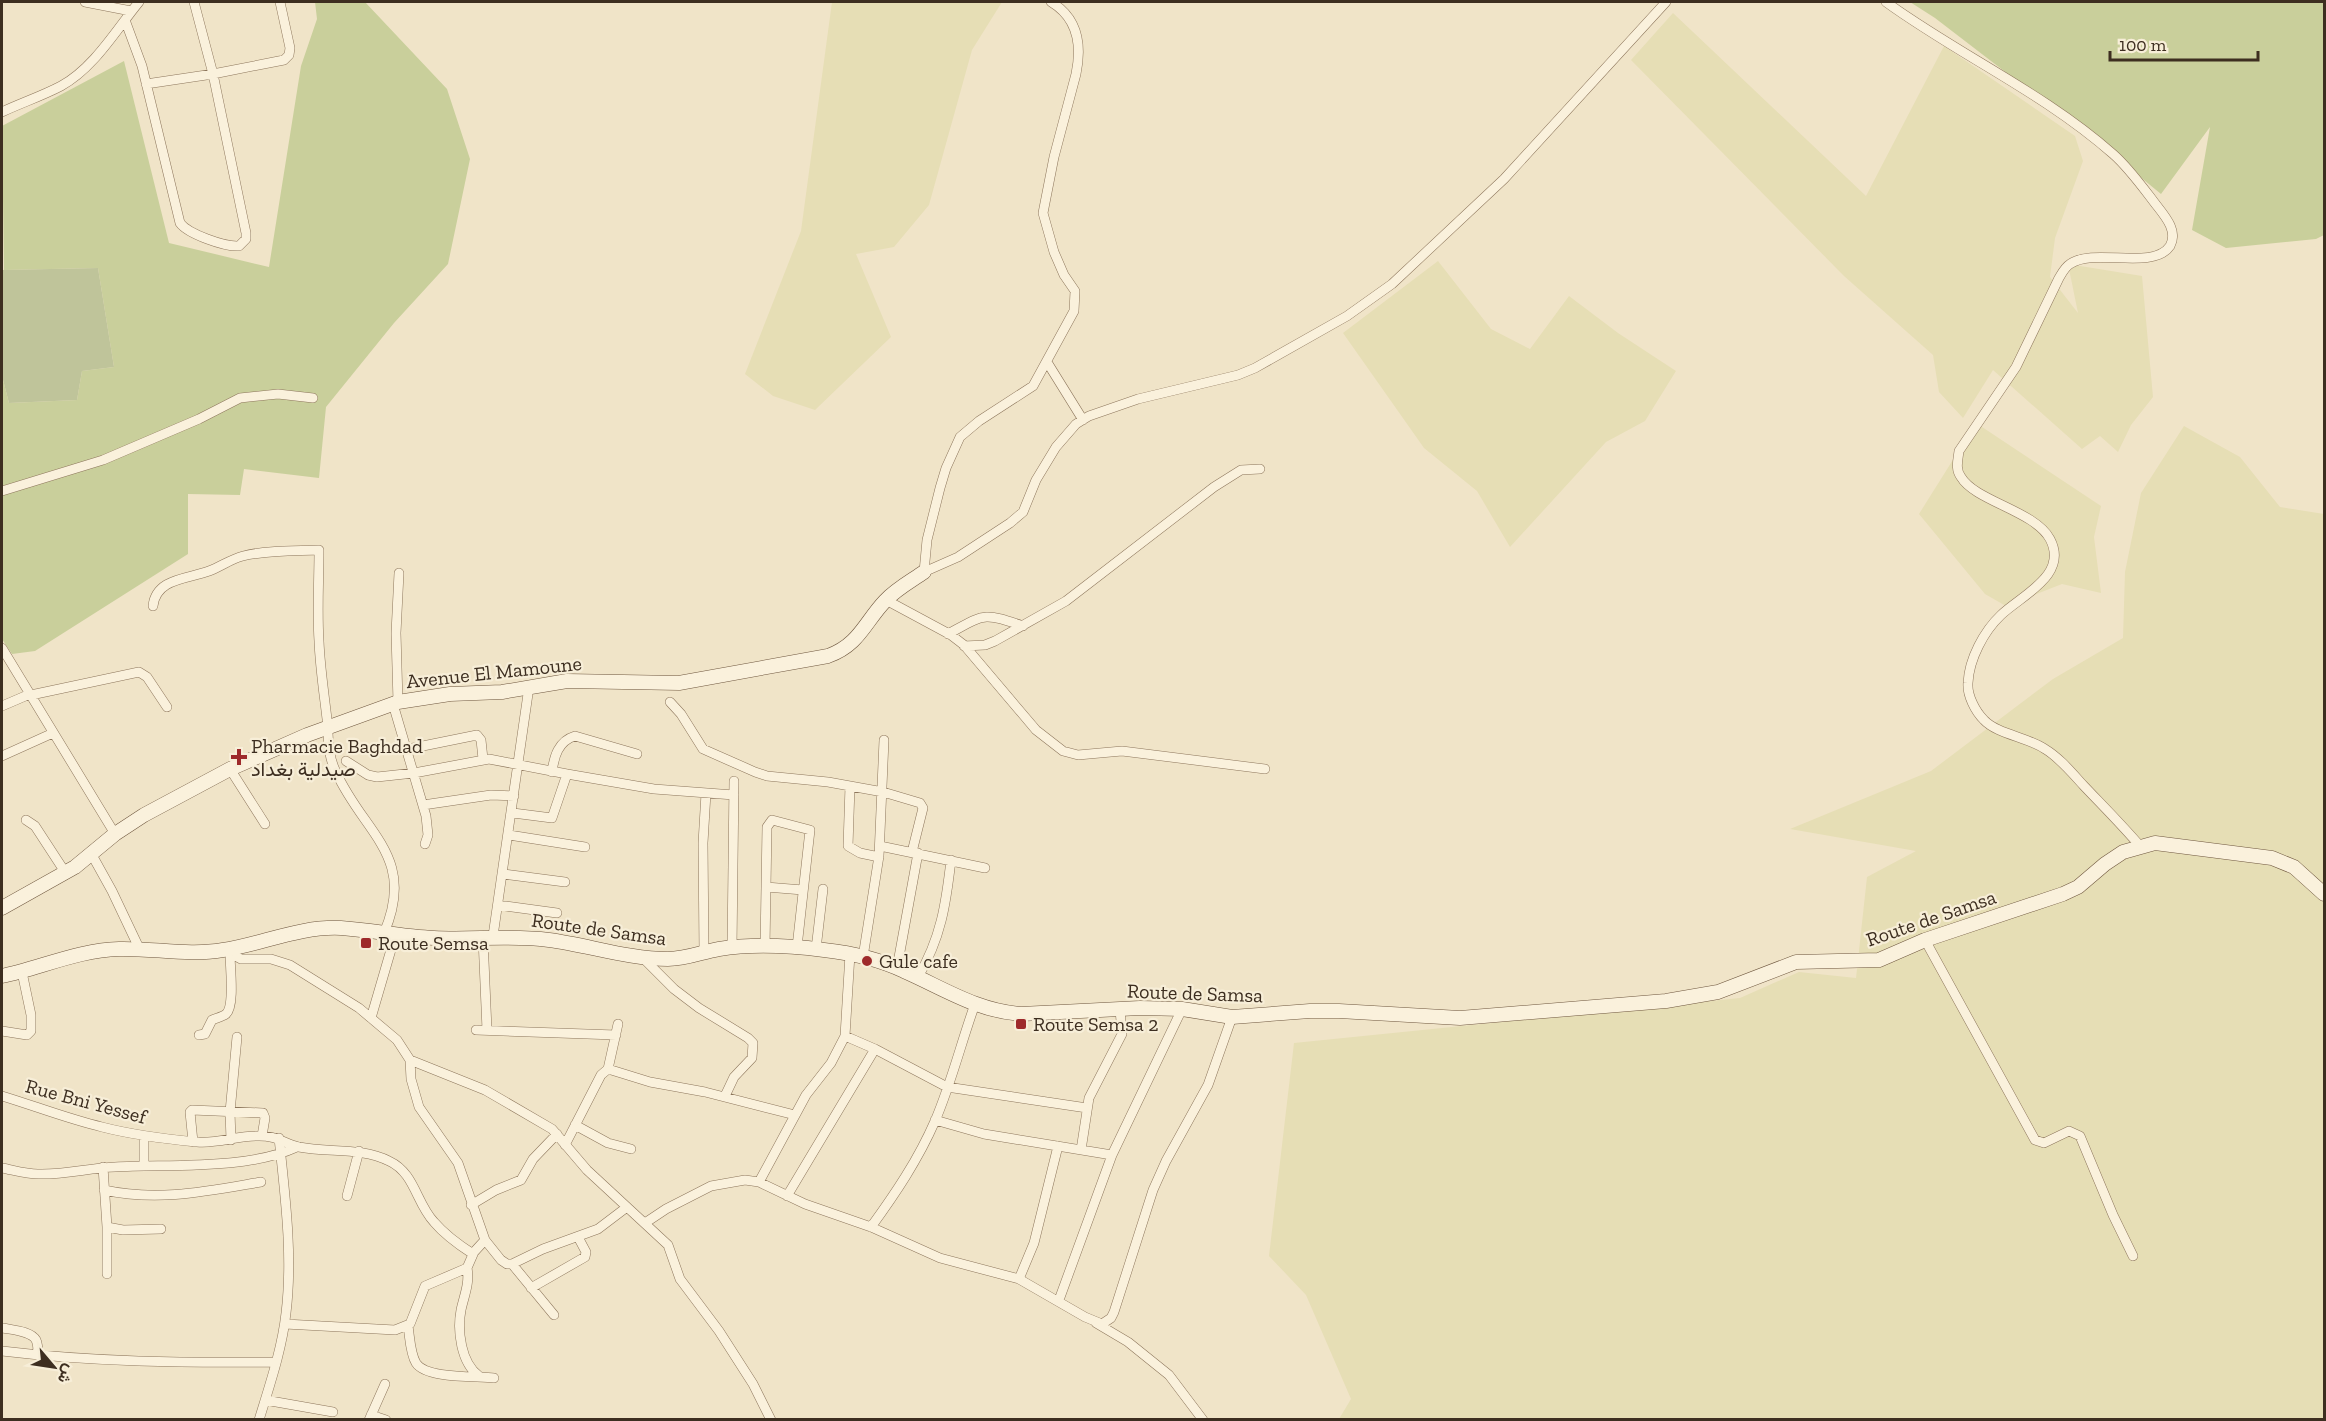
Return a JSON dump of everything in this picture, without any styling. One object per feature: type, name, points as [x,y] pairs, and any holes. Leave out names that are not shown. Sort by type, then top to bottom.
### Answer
[{"type":"street","points":[[85,2],[128,16]]},
{"type":"street","points":[[2,112],[46,93],[73,78],[92,59],[139,2]]},
{"type":"street","points":[[128,16],[180,223],[188,231],[237,247],[246,239],[246,233],[213,74],[194,2]]},
{"type":"street","points":[[146,84],[213,74],[279,61],[287,57],[290,52],[289,39],[280,2]]},
{"type":"street","points":[[924,572],[927,540],[940,488],[960,437],[994,410],[1033,386],[1070,321],[1075,302],[1075,291],[1064,275],[1054,252],[1043,213],[1054,157],[1078,62],[1077,37],[1072,21],[1062,9],[1051,2]]},
{"type":"street","points":[[1265,769],[1122,751],[1078,755],[1063,751],[1036,730],[964,646],[948,633],[886,600],[924,572],[958,557],[1023,512],[1044,465],[1067,433],[1083,420],[1099,411],[1138,399],[1238,375],[1255,368],[1366,304],[1392,284],[1503,179],[1646,20],[1666,2]]},
{"type":"street","points":[[1886,2],[1934,35],[2019,85],[2093,138],[2114,155],[2138,181],[2168,220],[2173,233],[2170,245],[2162,254],[2147,257],[2082,258],[2068,265],[2059,278],[2016,367],[1959,451],[1956,466],[1961,478],[1972,488],[2038,525],[2050,539],[2054,555],[2051,569],[2041,585],[2002,614],[1981,643],[1972,660],[1967,685],[1973,705],[1984,721],[2046,749],[2140,846]]},
{"type":"street","points":[[1047,362],[1083,420]]},
{"type":"street","points":[[2,491],[104,460],[208,415],[240,398],[278,394],[313,398]]},
{"type":"street","points":[[964,646],[985,645],[1066,601],[1214,487],[1241,470],[1260,469]]},
{"type":"street","points":[[153,606],[156,595],[165,584],[209,571],[244,556],[271,552],[318,550],[319,641],[328,749],[336,773],[389,857],[394,883],[390,934],[371,1018]]},
{"type":"street","points":[[399,573],[395,703],[428,825],[425,844]]},
{"type":"street","name":"Avenue El Mamoune","points":[[2,908],[75,867],[144,815],[230,769],[268,751],[395,703],[434,696],[502,692],[567,681],[679,683],[828,656],[841,650],[859,636],[886,600]]},
{"type":"street","points":[[948,633],[978,618],[990,615],[1023,626]]},
{"type":"street","points":[[2,648],[5,660],[31,694],[116,834]]},
{"type":"street","points":[[2,706],[31,694],[139,672],[147,677],[167,706]]},
{"type":"street","points":[[487,1030],[488,937],[498,905],[513,813],[529,687]]},
{"type":"street","points":[[670,702],[681,714],[703,749],[713,755],[767,776],[883,792],[917,802],[923,807],[897,968]]},
{"type":"street","points":[[2,756],[53,733]]},
{"type":"street","points":[[408,749],[477,735],[481,740],[483,759]]},
{"type":"street","points":[[552,772],[558,748],[567,739],[575,736],[637,754]]},
{"type":"street","points":[[759,1182],[806,1095],[831,1063],[845,1036],[856,955],[879,857],[884,740]]},
{"type":"street","points":[[346,760],[368,775],[377,777],[414,773],[489,759],[654,789],[734,795]]},
{"type":"street","points":[[230,769],[265,824]]},
{"type":"street","points":[[513,813],[552,818],[567,774]]},
{"type":"street","points":[[732,948],[734,781]]},
{"type":"street","points":[[850,786],[848,846],[860,854],[879,857]]},
{"type":"street","points":[[704,953],[703,843],[706,793]]},
{"type":"street","points":[[423,805],[491,795],[514,796]]},
{"type":"street","points":[[26,820],[35,826],[65,872]]},
{"type":"street","points":[[765,947],[767,827],[772,820],[810,830],[797,947]]},
{"type":"street","points":[[509,835],[585,847]]},
{"type":"street","name":"Route de Samsa","points":[[2,976],[118,949],[227,952],[314,930],[339,928],[437,938],[488,937],[573,943],[642,957],[669,959],[732,948],[816,949],[856,955],[897,968],[975,1004],[1002,1013],[1182,1009],[1232,1017],[1320,1011],[1460,1018],[1666,1001],[1718,992],[1742,985],[1796,962],[1878,960],[1925,940],[2063,894],[2078,887],[2116,856],[2140,846],[2155,843],[2272,858],[2294,867],[2325,894]]},
{"type":"street","points":[[880,846],[985,868]]},
{"type":"street","points":[[92,855],[140,950]]},
{"type":"street","points":[[918,977],[929,959],[938,936],[951,860]]},
{"type":"street","points":[[503,874],[565,882]]},
{"type":"street","points":[[766,887],[802,890]]},
{"type":"street","points":[[816,949],[822,889]]},
{"type":"street","points":[[498,905],[557,913]]},
{"type":"street","points":[[1925,940],[2035,1140],[2044,1143],[2069,1131],[2074,1131],[2080,1136],[2133,1256]]},
{"type":"street","points":[[227,952],[241,959],[265,958],[290,964],[347,1000],[397,1040],[410,1060],[416,1101],[458,1163],[485,1240],[501,1260],[512,1264],[554,1315]]},
{"type":"street","points":[[199,1035],[205,1034],[212,1020],[228,1011],[231,998],[227,952]]},
{"type":"street","points":[[642,957],[674,989],[753,1043],[752,1058],[738,1072],[725,1096]]},
{"type":"street","points":[[2,1031],[27,1035],[31,1031],[32,1015],[22,972]]},
{"type":"street","points":[[870,1227],[912,1167],[935,1120],[975,1004]]},
{"type":"street","points":[[1081,1150],[1087,1108],[1094,1086],[1122,1034],[1120,1009]]},
{"type":"street","points":[[1059,1300],[1112,1155],[1182,1009]]},
{"type":"street","points":[[1096,1323],[1107,1322],[1114,1312],[1166,1161],[1208,1085],[1232,1017]]},
{"type":"street","points":[[565,1145],[601,1075],[608,1069],[618,1024]]},
{"type":"street","points":[[476,1030],[616,1035]]},
{"type":"street","points":[[845,1036],[874,1048],[947,1087],[1087,1108]]},
{"type":"street","points":[[231,1140],[230,1112],[237,1037]]},
{"type":"street","points":[[787,1196],[874,1048]]},
{"type":"street","points":[[410,1060],[485,1090],[541,1120],[557,1134],[587,1170],[668,1245],[680,1279],[719,1331],[753,1384],[771,1419]]},
{"type":"street","points":[[608,1069],[650,1082],[725,1096],[795,1115]]},
{"type":"street","name":"Rue Bni Yessef","points":[[2,1096],[102,1127],[144,1136],[193,1142],[262,1136],[279,1138],[297,1147],[337,1152],[359,1151],[390,1161],[404,1171],[433,1222],[472,1254]]},
{"type":"street","points":[[193,1142],[191,1110],[263,1113],[262,1136]]},
{"type":"street","points":[[935,1120],[984,1134],[1112,1155]]},
{"type":"street","points":[[575,1125],[608,1143],[631,1149]]},
{"type":"street","points":[[471,1204],[496,1190],[521,1180],[533,1159],[557,1134]]},
{"type":"street","points":[[144,1136],[144,1166]]},
{"type":"street","points":[[259,1419],[285,1324],[288,1266],[279,1138]]},
{"type":"street","points":[[1019,1279],[1034,1243],[1058,1146]]},
{"type":"street","points":[[2,1168],[36,1174],[66,1173],[103,1167],[189,1166],[280,1154],[297,1147]]},
{"type":"street","points":[[347,1196],[359,1151]]},
{"type":"street","points":[[103,1167],[108,1274]]},
{"type":"street","points":[[645,1223],[666,1209],[711,1186],[739,1180],[759,1182],[822,1211],[870,1227],[940,1258],[1019,1279],[1059,1300],[1128,1342],[1169,1375],[1203,1419]]},
{"type":"street","points":[[104,1190],[152,1197],[185,1195],[261,1182]]},
{"type":"street","points":[[512,1264],[543,1249],[598,1228],[627,1207]]},
{"type":"street","points":[[107,1227],[123,1230],[161,1229]]},
{"type":"street","points":[[531,1288],[585,1257],[586,1252],[578,1237]]},
{"type":"street","points":[[481,1377],[472,1371],[467,1363],[460,1314],[468,1281],[467,1268],[472,1254],[485,1240]]},
{"type":"street","points":[[467,1268],[425,1286],[408,1326],[411,1348],[419,1367],[432,1372],[494,1378]]},
{"type":"street","points":[[285,1324],[395,1330],[408,1326]]},
{"type":"street","points":[[3,1328],[33,1337],[37,1343],[38,1355]]},
{"type":"street","points":[[2,1351],[97,1360],[200,1363],[276,1362]]},
{"type":"street","points":[[384,1384],[370,1417],[386,1419]]},
{"type":"street","points":[[265,1400],[333,1412]]},
{"type":"shaded area","points":[[832,2],[1002,2],[972,50],[929,205],[894,247],[856,254],[891,337],[815,410],[773,396],[745,374],[801,231]]},
{"type":"shaded area","points":[[1673,13],[1866,196],[1944,46],[2075,136],[2083,161],[2055,238],[2050,277],[2078,313],[2068,264],[2142,276],[2153,397],[2131,425],[2118,452],[2100,436],[2082,449],[1993,370],[1963,418],[1939,392],[1933,355],[1844,276],[1631,60]]},
{"type":"shaded area","points":[[1438,261],[1491,329],[1530,349],[1569,296],[1618,333],[1676,371],[1645,421],[1606,442],[1510,547],[1477,491],[1424,448],[1343,333]]},
{"type":"shaded area","points":[[1976,423],[2101,506],[2094,537],[2101,593],[2062,584],[2006,606],[1985,594],[1919,514]]},
{"type":"shaded area","points":[[2184,426],[2240,457],[2280,507],[2324,514],[2324,1419],[1339,1419],[1351,1399],[1306,1295],[1269,1256],[1294,1043],[1740,998],[1799,972],[1856,978],[1867,877],[1916,851],[1790,829],[1931,771],[2053,679],[2123,638],[2125,572],[2141,493]]},
{"type":"green space","points":[[315,2],[365,2],[447,89],[470,159],[448,264],[394,323],[326,407],[319,478],[244,469],[240,495],[188,494],[188,554],[35,651],[12,654],[2,639],[2,376],[9,403],[77,400],[82,371],[114,367],[98,268],[4,270],[2,126],[124,61],[169,243],[269,267],[301,66],[317,19]]},
{"type":"green space","points":[[1910,2],[2324,2],[2324,235],[2316,239],[2226,248],[2192,230],[2210,127],[2161,194],[1935,18]]},
{"type":"green space","points":[[98,268],[114,367],[82,371],[77,400],[9,403],[2,376],[2,270]]},
{"type":"place","name":"Pharmacie Baghdad صيدلية بغداد","points":[[239,757]]},
{"type":"place","name":"Route Semsa","points":[[366,943]]},
{"type":"place","name":"Gule cafe","points":[[867,961]]},
{"type":"place","name":"Route Semsa 2","points":[[1021,1024]]}]
